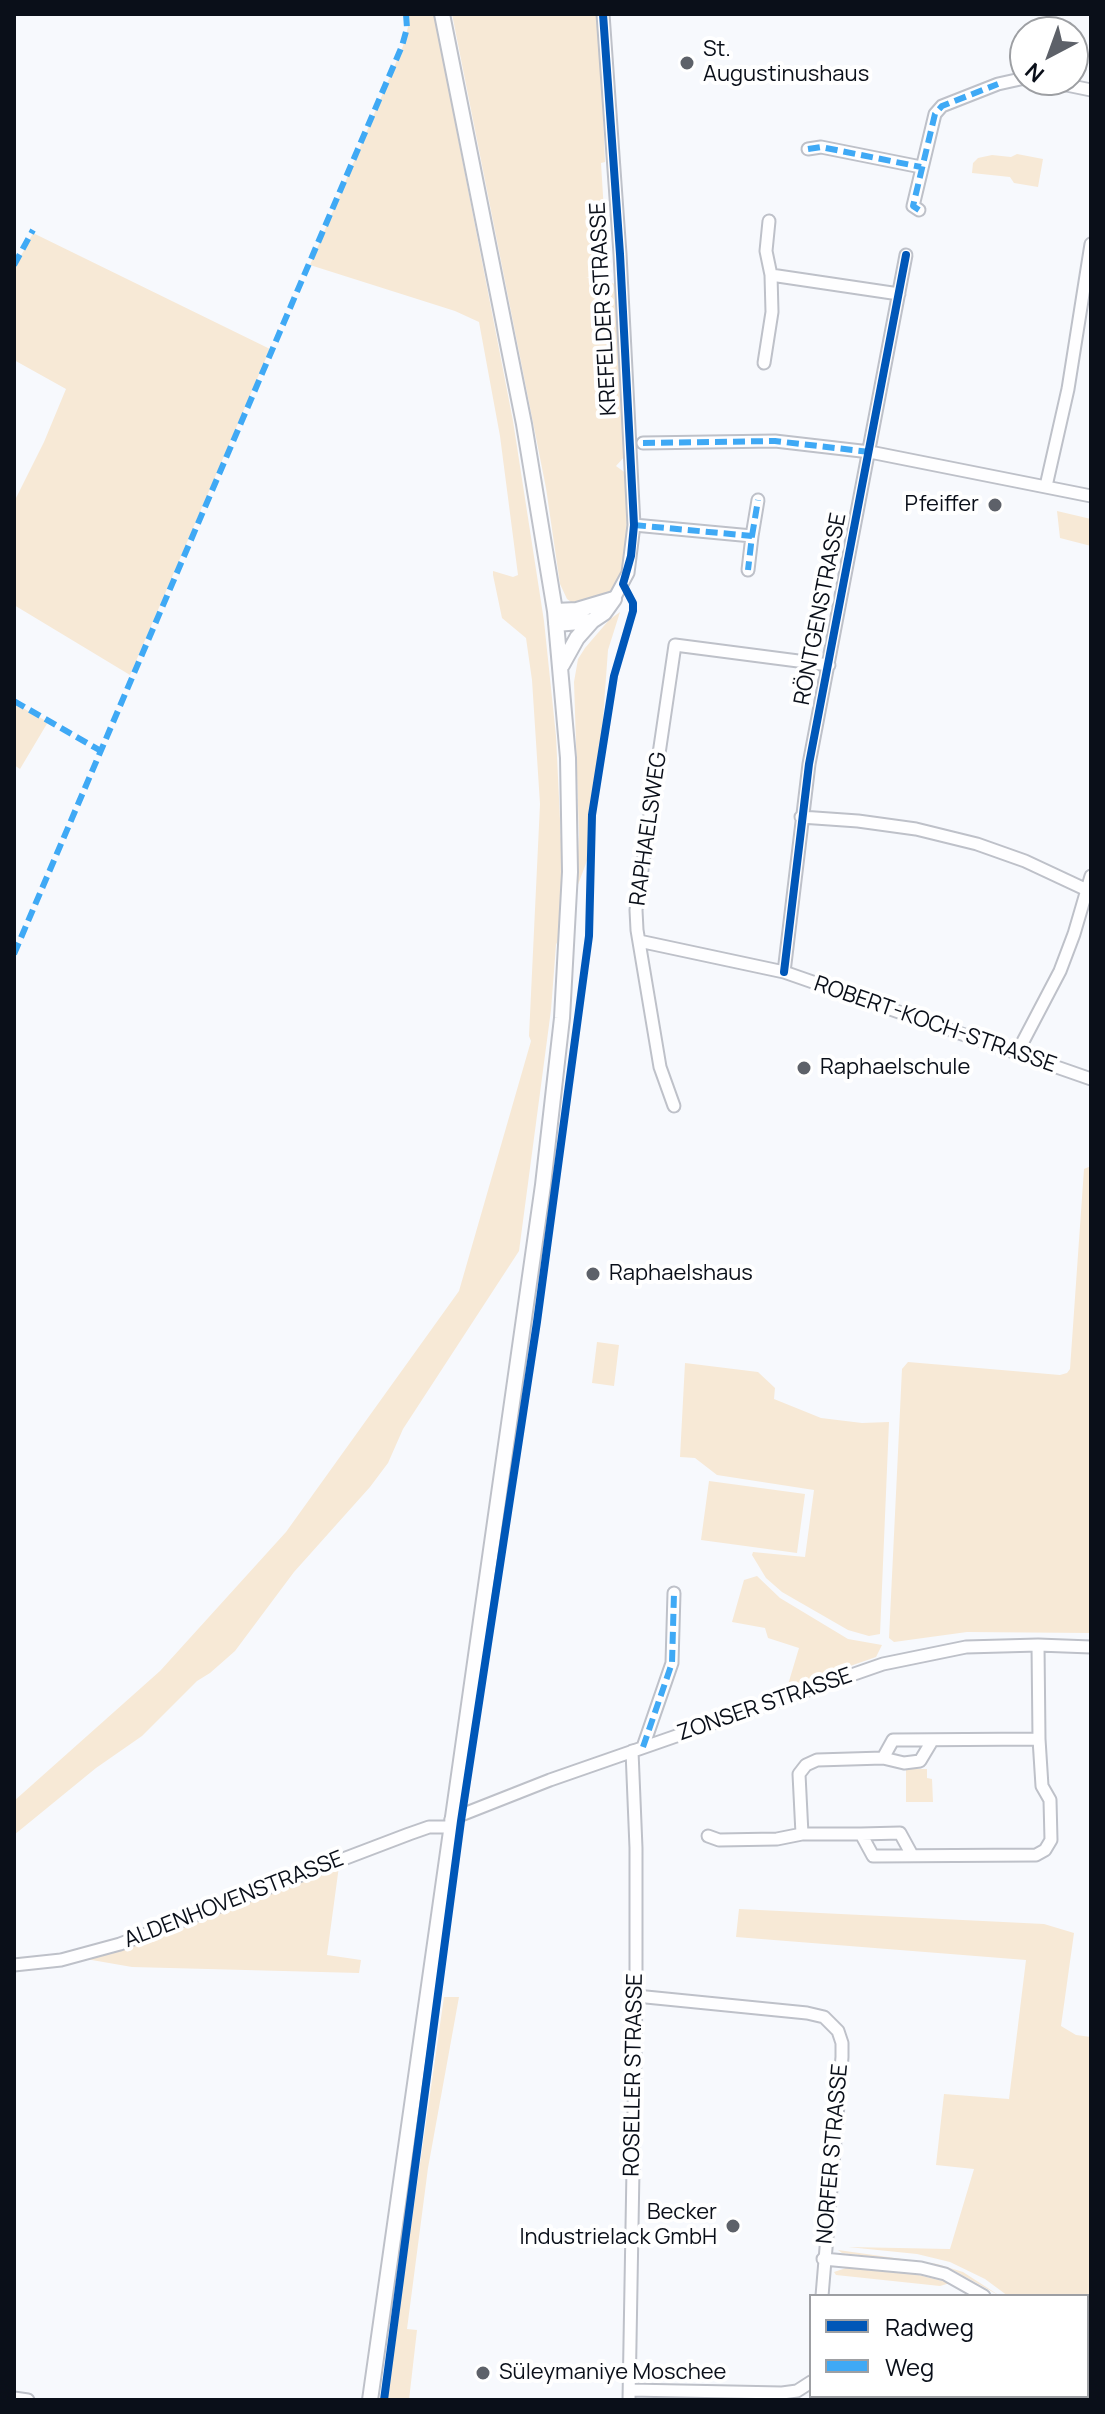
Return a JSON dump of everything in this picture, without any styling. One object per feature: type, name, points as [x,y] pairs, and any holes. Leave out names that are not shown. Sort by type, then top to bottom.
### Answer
[{"type":"main road","points":[[370,2400],[467,1706],[525,1320],[562,1018],[570,872],[568,758],[556,618],[524,424],[442,14]]},
{"type":"main road","points":[[556,618],[614,599]]},
{"type":"main road","points":[[562,665],[577,638],[614,599]]},
{"type":"main road","points":[[556,618],[592,621]]},
{"type":"street","name":"KREFELDER STRASSE","points":[[603,14],[621,270],[634,525],[628,573],[614,599]]},
{"type":"street","points":[[919,210],[913,206],[921,167],[932,124],[942,106],[1009,82]]},
{"type":"street","points":[[808,149],[821,147],[921,167]]},
{"type":"street","points":[[764,363],[772,312],[771,275],[766,251],[769,221]]},
{"type":"street","points":[[1046,486],[1068,389],[1091,244]]},
{"type":"street","name":"RÖNTGENSTRASSE","points":[[784,972],[801,817],[906,255]]},
{"type":"street","points":[[771,275],[899,294]]},
{"type":"street","points":[[643,443],[775,441],[870,452],[1091,496]]},
{"type":"street","points":[[748,570],[758,500]]},
{"type":"street","points":[[634,525],[752,536]]},
{"type":"street","name":"RAPHAELSWEG","points":[[674,1106],[660,1067],[636,910],[675,645],[829,665]]},
{"type":"street","points":[[801,817],[916,829],[977,844],[1025,861],[1087,890]]},
{"type":"street","points":[[1017,1053],[1060,971],[1091,876]]},
{"type":"street","name":"ROBERT-KOCH-STRASSE","points":[[639,941],[784,972],[1091,1079]]},
{"type":"street","points":[[638,1749],[672,1663],[674,1593]]},
{"type":"street","points":[[861,1834],[873,1856],[1036,1855],[1045,1850],[1051,1840],[1050,1800],[1042,1786],[1038,1645]]},
{"type":"street","name":"ZONSER STRASSE","points":[[451,1823],[535,1785],[883,1664],[966,1647],[1091,1647]]},
{"type":"street","points":[[883,1758],[893,1740],[1039,1739]]},
{"type":"street","points":[[802,1834],[799,1774],[806,1765],[817,1760],[883,1758],[904,1763],[920,1761],[932,1741]]},
{"type":"street","name":"ROSELLER STRASSE","points":[[630,2395],[638,1749]]},
{"type":"street","name":"ALDENHOVENSTRASSE","points":[[14,1965],[61,1960],[107,1948],[409,1834],[451,1823]]},
{"type":"street","points":[[708,1836],[719,1840],[763,1840],[802,1834],[900,1833],[912,1855]]},
{"type":"street","name":"NORFER STRASSE","points":[[636,1996],[807,2013],[824,2017],[838,2031],[842,2057],[822,2294]]},
{"type":"street","points":[[823,2259],[921,2268],[945,2274],[980,2294]]},
{"type":"street","points":[[630,2395],[782,2393],[797,2391],[809,2383]]},
{"type":"street","points":[[14,2398],[28,2400]]},
{"type":"shaded area","points":[[407,14],[434,14],[513,421],[544,621],[556,736],[562,861],[560,935],[556,945],[551,1010],[519,1251],[403,1429],[388,1463],[294,1572],[235,1651],[197,1681],[142,1736],[96,1768],[14,1835],[14,1801],[160,1671],[286,1532],[459,1291],[531,1041],[540,804],[532,680],[526,638],[502,618],[493,575],[493,571],[513,577],[518,575],[500,436],[479,322],[455,311],[310,265],[403,46],[408,27]]},
{"type":"shaded area","points":[[452,14],[599,14],[605,162],[601,163],[608,277],[586,277],[616,284],[623,341],[618,340],[625,456],[616,466],[627,474],[630,519],[625,568],[615,587],[603,598],[574,604],[567,599],[560,584],[546,488]]},
{"type":"shaded area","points":[[1017,154],[1043,159],[1038,187],[1014,183],[1010,177],[972,173],[973,163],[978,158]]},
{"type":"shaded area","points":[[33,233],[270,349],[130,675],[14,605],[14,502],[66,389],[14,360],[14,269]]},
{"type":"shaded area","points":[[1057,511],[1091,519],[1091,546],[1060,538]]},
{"type":"shaded area","points":[[620,612],[608,650],[594,842],[576,890],[579,835],[574,682],[578,659],[585,648]]},
{"type":"shaded area","points":[[14,703],[48,722],[20,769],[14,765]]},
{"type":"shaded area","points":[[1091,1166],[1091,1633],[967,1632],[894,1642],[889,1638],[902,1369],[908,1362],[1060,1375],[1067,1373],[1070,1369],[1084,1169]]},
{"type":"shaded area","points":[[597,1342],[619,1345],[614,1386],[592,1383]]},
{"type":"shaded area","points":[[685,1363],[758,1372],[775,1388],[774,1399],[821,1418],[862,1423],[889,1422],[880,1634],[869,1636],[848,1630],[782,1592],[766,1578],[753,1552],[805,1557],[814,1490],[717,1475],[695,1458],[680,1457]]},
{"type":"shaded area","points":[[709,1481],[805,1494],[797,1553],[701,1540]]},
{"type":"shaded area","points":[[757,1576],[780,1598],[848,1639],[882,1645],[876,1657],[787,1688],[799,1648],[768,1638],[765,1628],[732,1622],[744,1580]]},
{"type":"shaded area","points":[[906,1769],[927,1769],[927,1778],[932,1779],[933,1802],[906,1802]]},
{"type":"shaded area","points":[[339,1866],[327,1955],[361,1960],[359,1973],[132,1967],[86,1959],[196,1923]]},
{"type":"shaded area","points":[[739,1909],[1044,1924],[1074,1933],[1061,2026],[1076,2035],[1091,2037],[1091,2400],[1064,2398],[1089,2398],[1089,2294],[1005,2294],[985,2279],[950,2262],[917,2254],[848,2247],[950,2249],[974,2169],[936,2165],[944,2094],[1009,2099],[1026,1960],[736,1937]]},
{"type":"shaded area","points":[[444,1997],[459,1997],[428,2168],[407,2329],[417,2330],[409,2400],[386,2400]]},
{"type":"shaded area","points":[[838,2250],[937,2264],[963,2272],[997,2294],[953,2270],[926,2263]]},
{"type":"shaded area","points":[[849,2267],[903,2271],[950,2283],[940,2286],[836,2275],[834,2272]]},
{"type":"marked path","points":[[14,954],[402,46],[407,28],[406,14]]},
{"type":"marked path","points":[[919,210],[913,206],[935,114],[942,106],[998,84]]},
{"type":"marked path","points":[[808,149],[821,147],[921,167]]},
{"type":"marked path","points":[[14,265],[33,230]]},
{"type":"marked path","points":[[643,443],[775,441],[870,452]]},
{"type":"marked path","points":[[752,536],[758,500]]},
{"type":"marked path","points":[[634,525],[752,536],[748,570]]},
{"type":"marked path","points":[[14,701],[101,751]]},
{"type":"marked path","points":[[643,1747],[672,1663],[674,1593]]},
{"type":"cycle path","points":[[384,2400],[461,1821],[537,1322],[589,936],[592,815],[614,676],[633,611],[633,603],[623,584],[631,556],[634,525],[620,254],[603,14]]},
{"type":"cycle path","points":[[784,972],[809,764],[906,255]]},
{"type":"place","name":"St. Augustinushaus","points":[[687,63]]},
{"type":"place","name":"Pfeiffer","points":[[995,505]]},
{"type":"place","name":"Raphaelschule","points":[[804,1068]]},
{"type":"place","name":"Raphaelshaus","points":[[593,1274]]},
{"type":"place","name":"Becker Industrielack GmbH","points":[[733,2226]]},
{"type":"place","name":"Süleymaniye Moschee","points":[[483,2373]]}]
